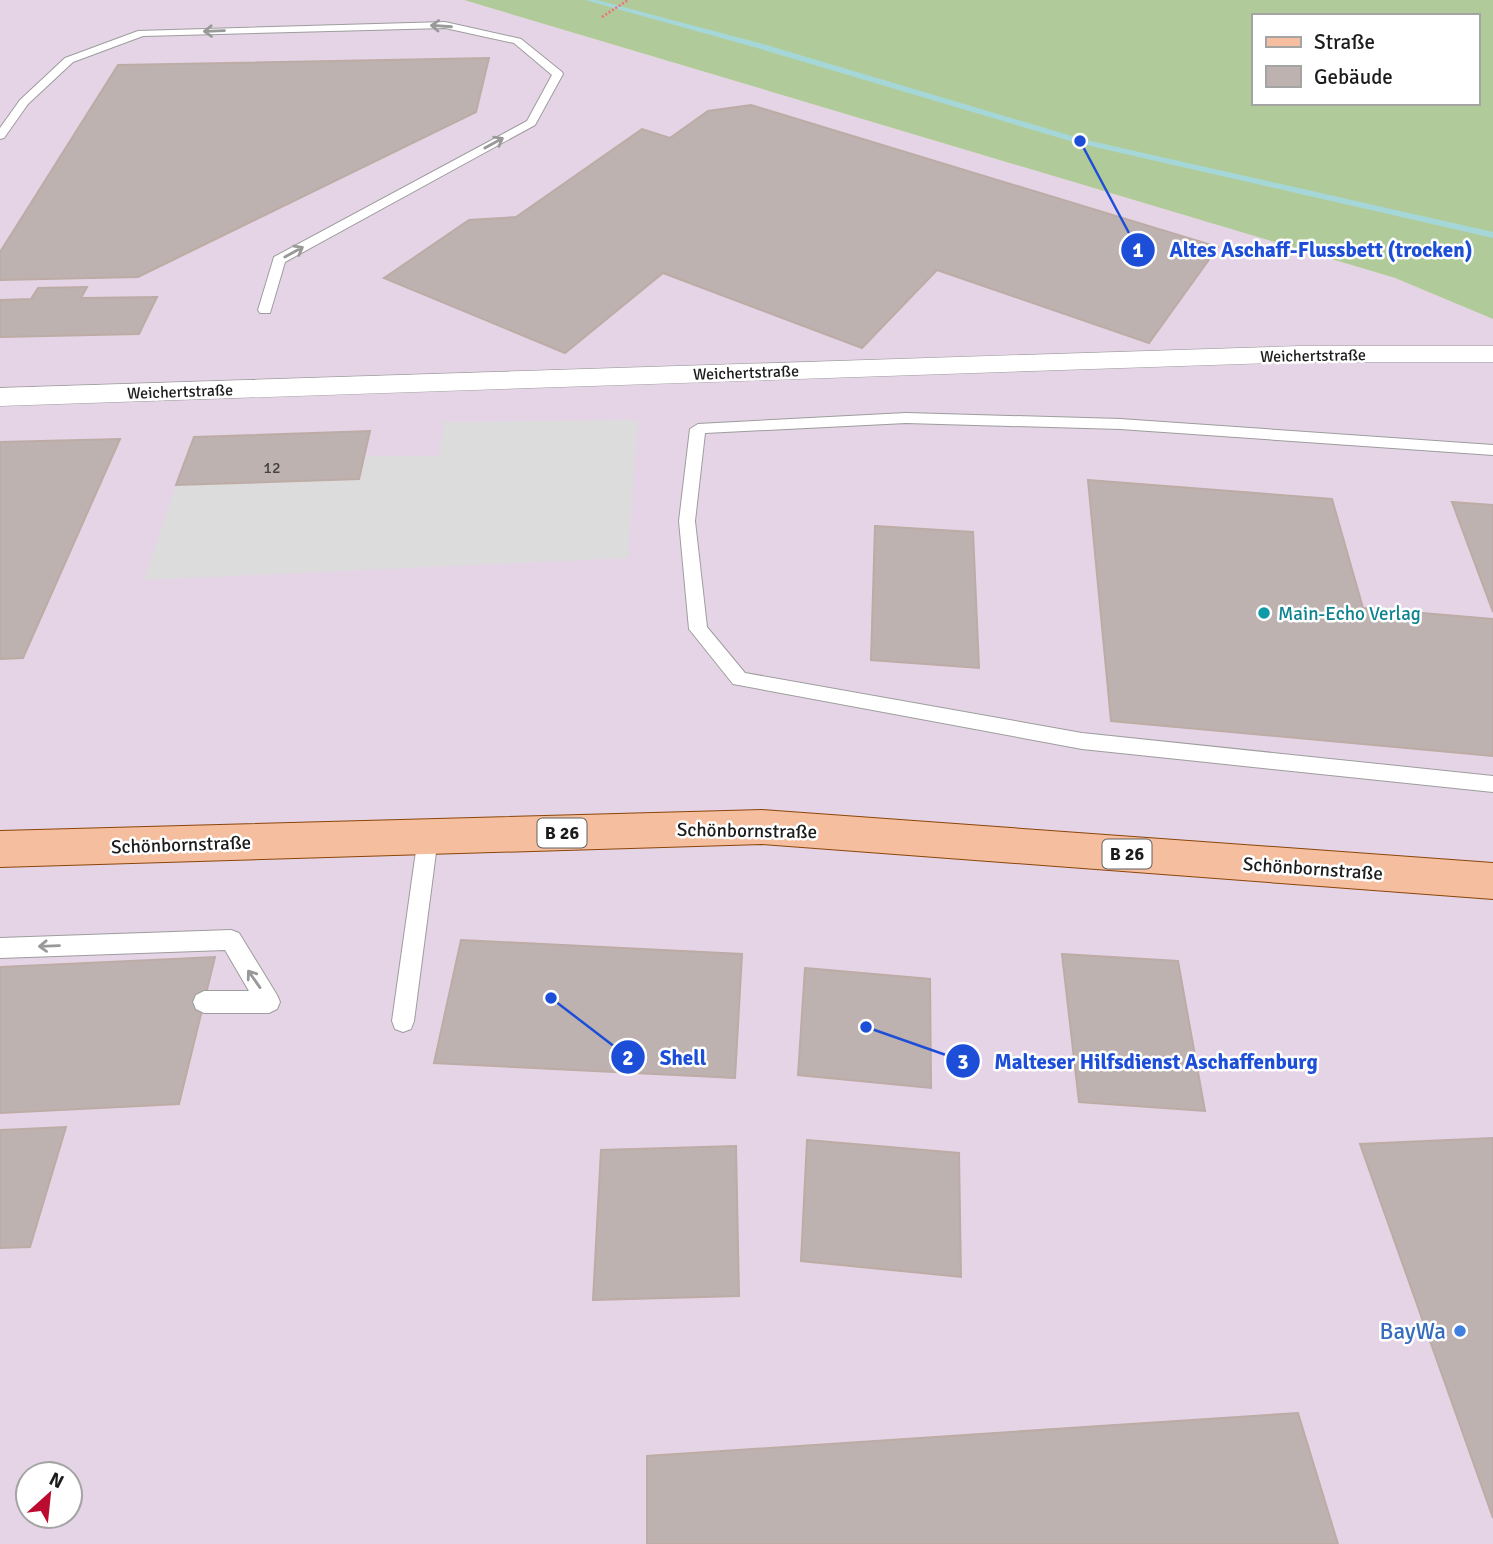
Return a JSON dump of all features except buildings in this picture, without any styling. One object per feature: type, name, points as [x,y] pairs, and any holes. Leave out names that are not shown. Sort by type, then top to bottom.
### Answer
[{"type":"main road","name":"Schönbornstraße","points":[[0,849],[762,827],[1493,881]]},
{"type":"street","name":"Weichertstraße","points":[[0,397],[1300,354],[1493,354]]},
{"type":"lane","points":[[0,136],[24,103],[69,60],[142,33],[445,25],[517,41],[558,74],[531,123],[279,260],[265,310]]},
{"type":"lane","points":[[1493,450],[1120,424],[906,418],[698,429],[687,521],[698,629],[739,679],[1082,741],[1493,784]]},
{"type":"lane","points":[[403,1021],[428,837]]},
{"type":"lane","points":[[0,948],[231,940],[269,1002],[204,1002]]},
{"type":"path","points":[[602,17],[628,0]]},
{"type":"shaded area","points":[[0,0],[464,0],[1395,278],[1493,319],[1493,1544],[0,1544]]},
{"type":"shaded area","points":[[638,420],[628,558],[144,580],[176,485],[359,479],[364,456],[439,456],[444,422]]},
{"type":"green space","points":[[464,0],[1493,0],[1493,319],[1395,278]]},
{"type":"waterway","points":[[589,0],[760,46],[1080,141],[1493,235]]},
{"type":"place","name":"Altes Aschaff-Flussbett (trocken)","points":[[1080,141]]},
{"type":"place","name":"Main-Echo Verlag","points":[[1264,613]]},
{"type":"place","name":"Shell","points":[[551,998]]},
{"type":"place","name":"Malteser Hilfsdienst Aschaffenburg","points":[[866,1027]]},
{"type":"place","name":"BayWa","points":[[1460,1331]]}]
